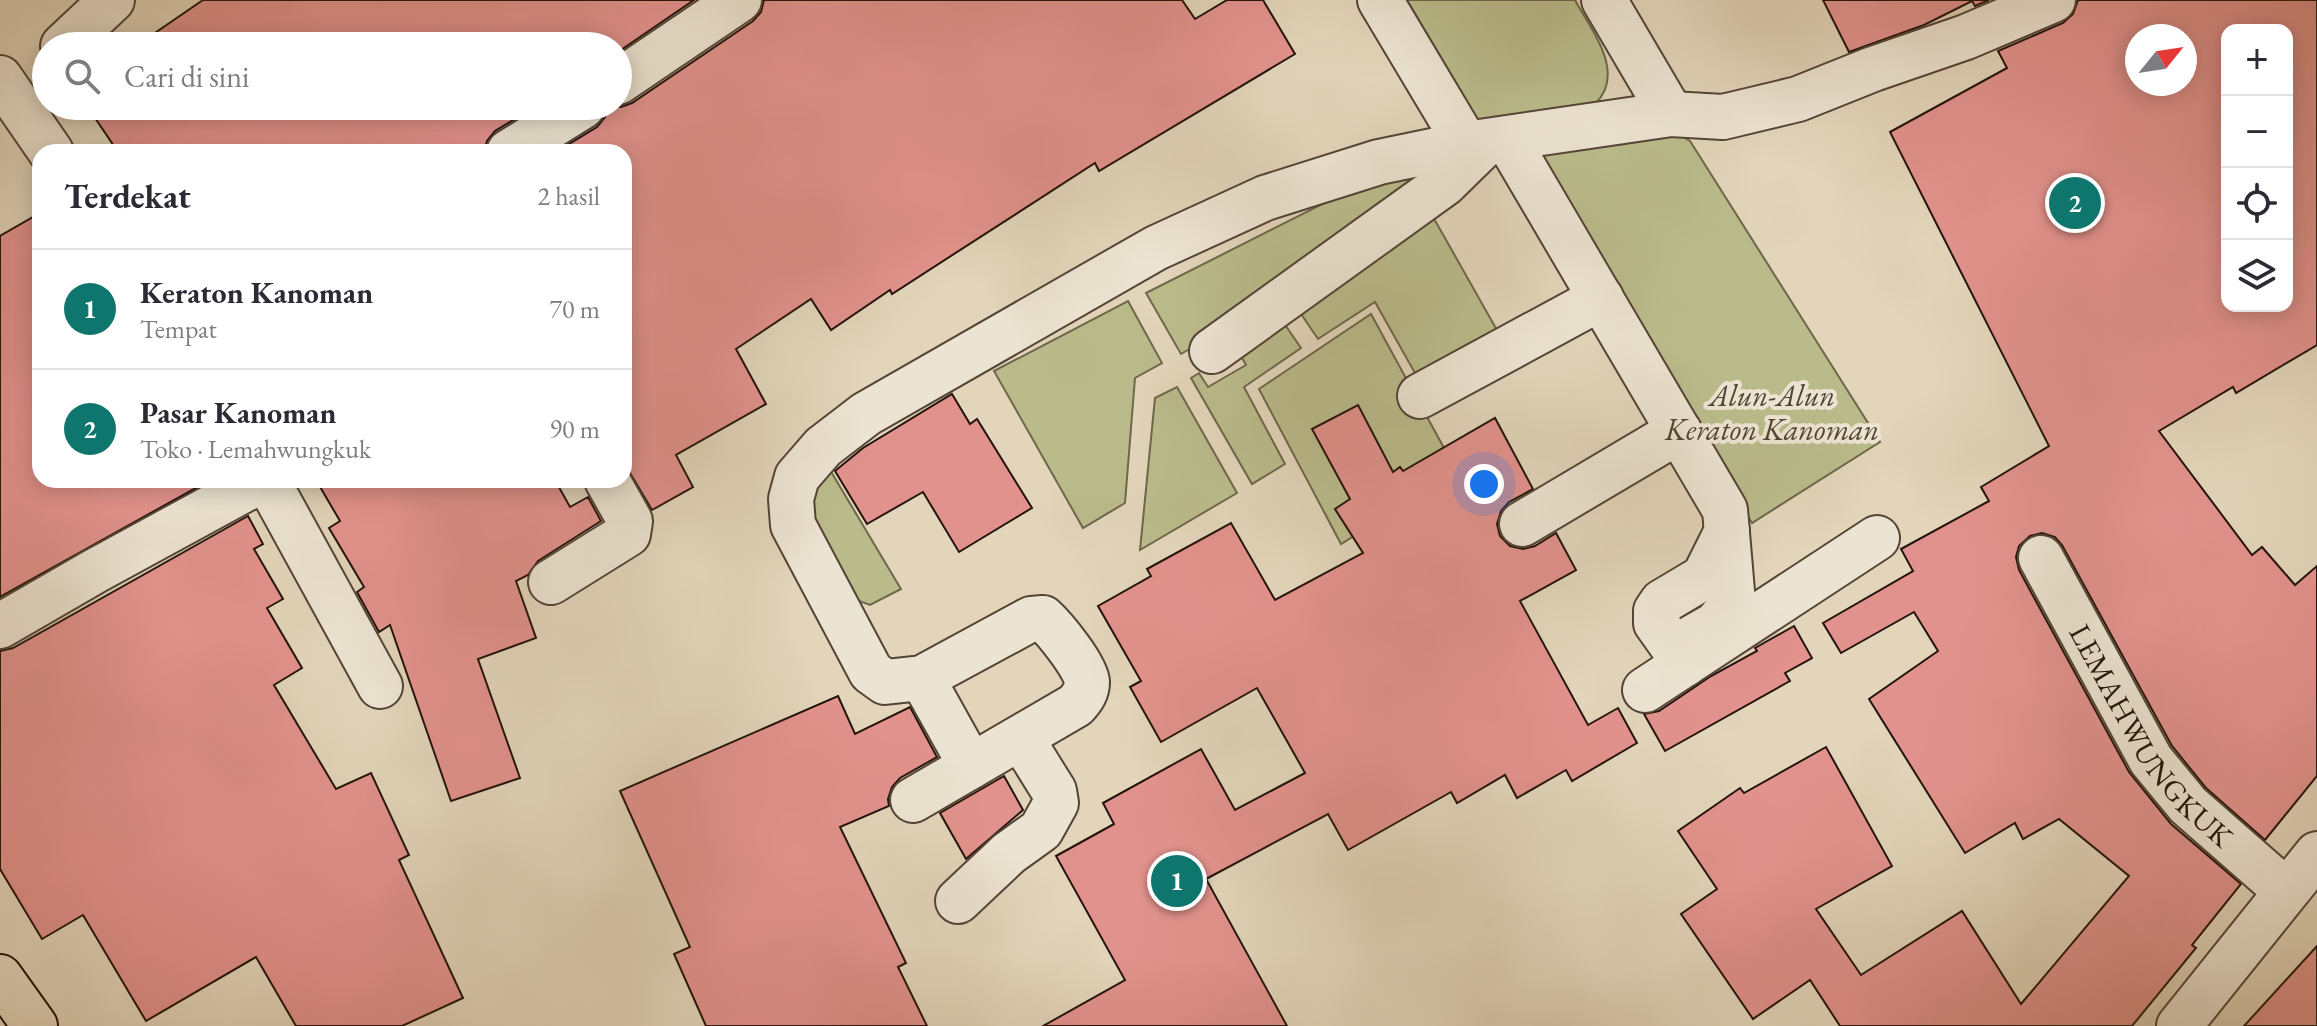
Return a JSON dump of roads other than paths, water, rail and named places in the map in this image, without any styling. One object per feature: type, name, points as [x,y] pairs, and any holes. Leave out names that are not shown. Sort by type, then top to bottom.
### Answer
[{"type":"main road","points":[[0,977],[35,1026]]},
{"type":"street","points":[[78,32],[112,0]]},
{"type":"street","points":[[632,73],[739,0]]},
{"type":"street","points":[[1380,0],[1601,298],[1725,510],[1727,531],[1704,577],[1662,602],[1656,611],[1656,623],[1679,656]]},
{"type":"street","points":[[1604,0],[1671,114]]},
{"type":"street","points":[[913,800],[1076,705],[1085,694],[1087,680],[1059,633],[1043,618],[1031,619],[922,678],[885,682],[871,672],[793,525],[791,499],[797,477],[812,458],[866,414],[1156,248],[1265,198],[1379,162],[1671,114],[1723,117],[1798,99],[1966,37],[2053,0]]},
{"type":"street","points":[[32,67],[2,85],[45,144]]},
{"type":"street","points":[[522,144],[560,120]]},
{"type":"street","points":[[1212,351],[1444,184],[1487,142]]},
{"type":"street","points":[[1420,396],[1601,298]]},
{"type":"street","points":[[1522,524],[1679,431]]},
{"type":"street","points":[[0,626],[250,488]]},
{"type":"street","points":[[269,488],[380,686]]},
{"type":"street","points":[[551,582],[628,534],[630,521],[611,488]]},
{"type":"street","points":[[1645,690],[1663,681],[1679,656],[1877,538]]},
{"type":"street","name":"LEMAHWUNGKUK","points":[[2041,558],[2151,760],[2188,805],[2286,891]]},
{"type":"street","points":[[922,678],[971,766]]},
{"type":"street","points":[[958,901],[1009,853],[1041,830],[1056,803],[1054,791],[1021,738]]},
{"type":"street","points":[[2188,1023],[2317,854]]},
{"type":"place","name":"Pasar Kanoman","points":[[2075,203]]},
{"type":"place","name":"Keraton Kanoman","points":[[1177,881]]},
{"type":"park label","name":"Alun-Alun Keraton Kanoman","points":[[1772,412]]}]
